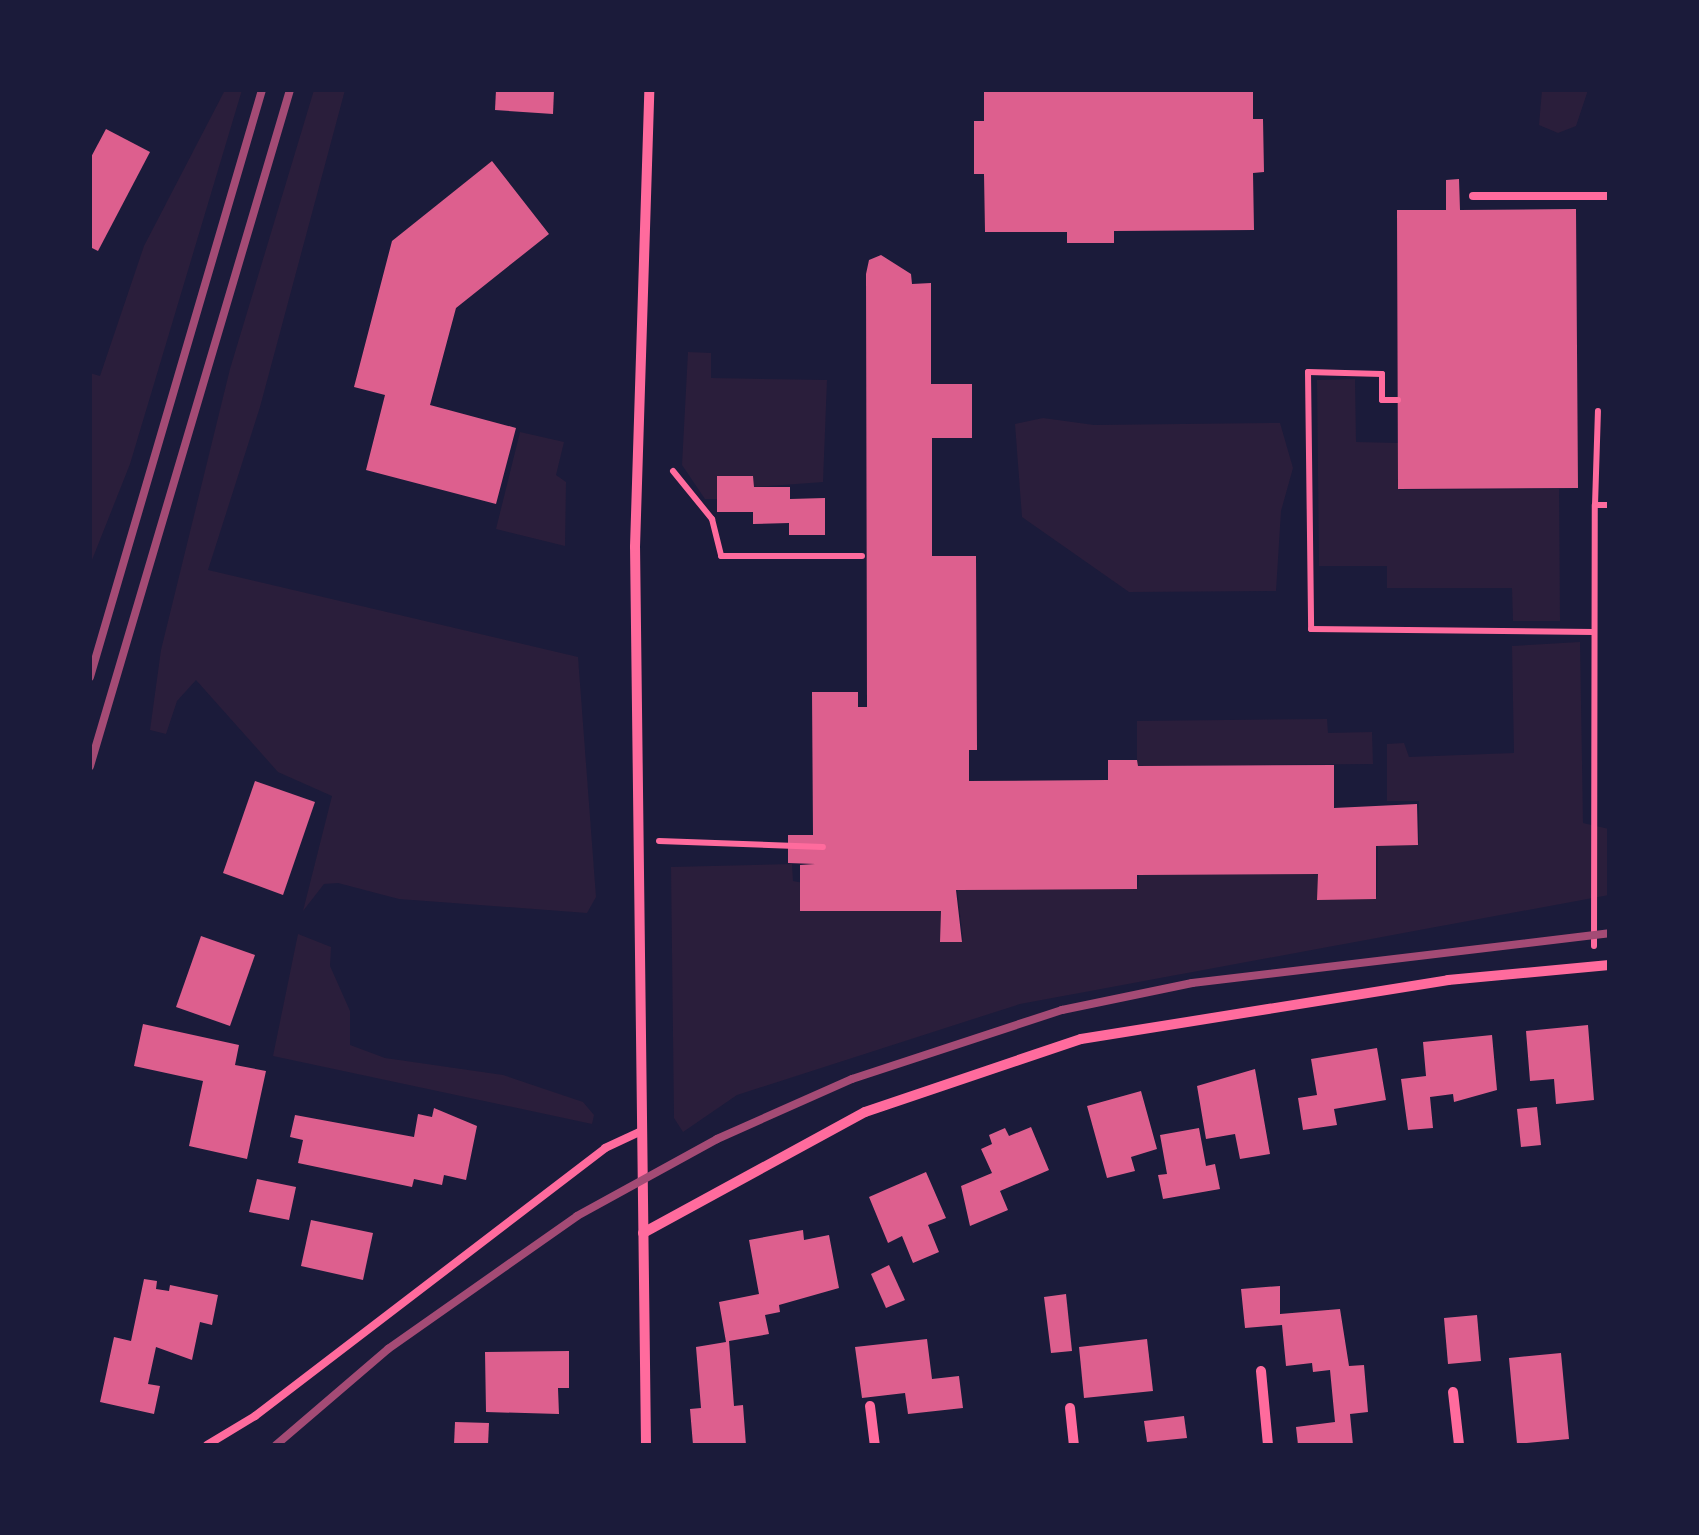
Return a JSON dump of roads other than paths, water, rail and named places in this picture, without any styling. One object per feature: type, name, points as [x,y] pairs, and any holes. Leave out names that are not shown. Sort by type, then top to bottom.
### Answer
[{"type":"street","points":[[646,1445],[638,842],[638,358],[649,90]]},
{"type":"street","points":[[643,1233],[865,1112],[1081,1039],[1448,980],[1609,964]]},
{"type":"street","points":[[1261,1371],[1268,1445]]},
{"type":"street","points":[[1454,1392],[1459,1445]]},
{"type":"street","points":[[870,1406],[875,1445]]},
{"type":"street","points":[[1070,1408],[1074,1445]]},
{"type":"lane","points":[[1473,196],[1609,196]]},
{"type":"lane","points":[[207,1445],[255,1416],[606,1148],[641,1131]]},
{"type":"railway","points":[[90,677],[262,90]]},
{"type":"railway","points":[[90,766],[290,90]]},
{"type":"railway","points":[[276,1445],[388,1349],[577,1216],[717,1139],[852,1079],[1062,1010],[1192,983],[1609,933]]}]
